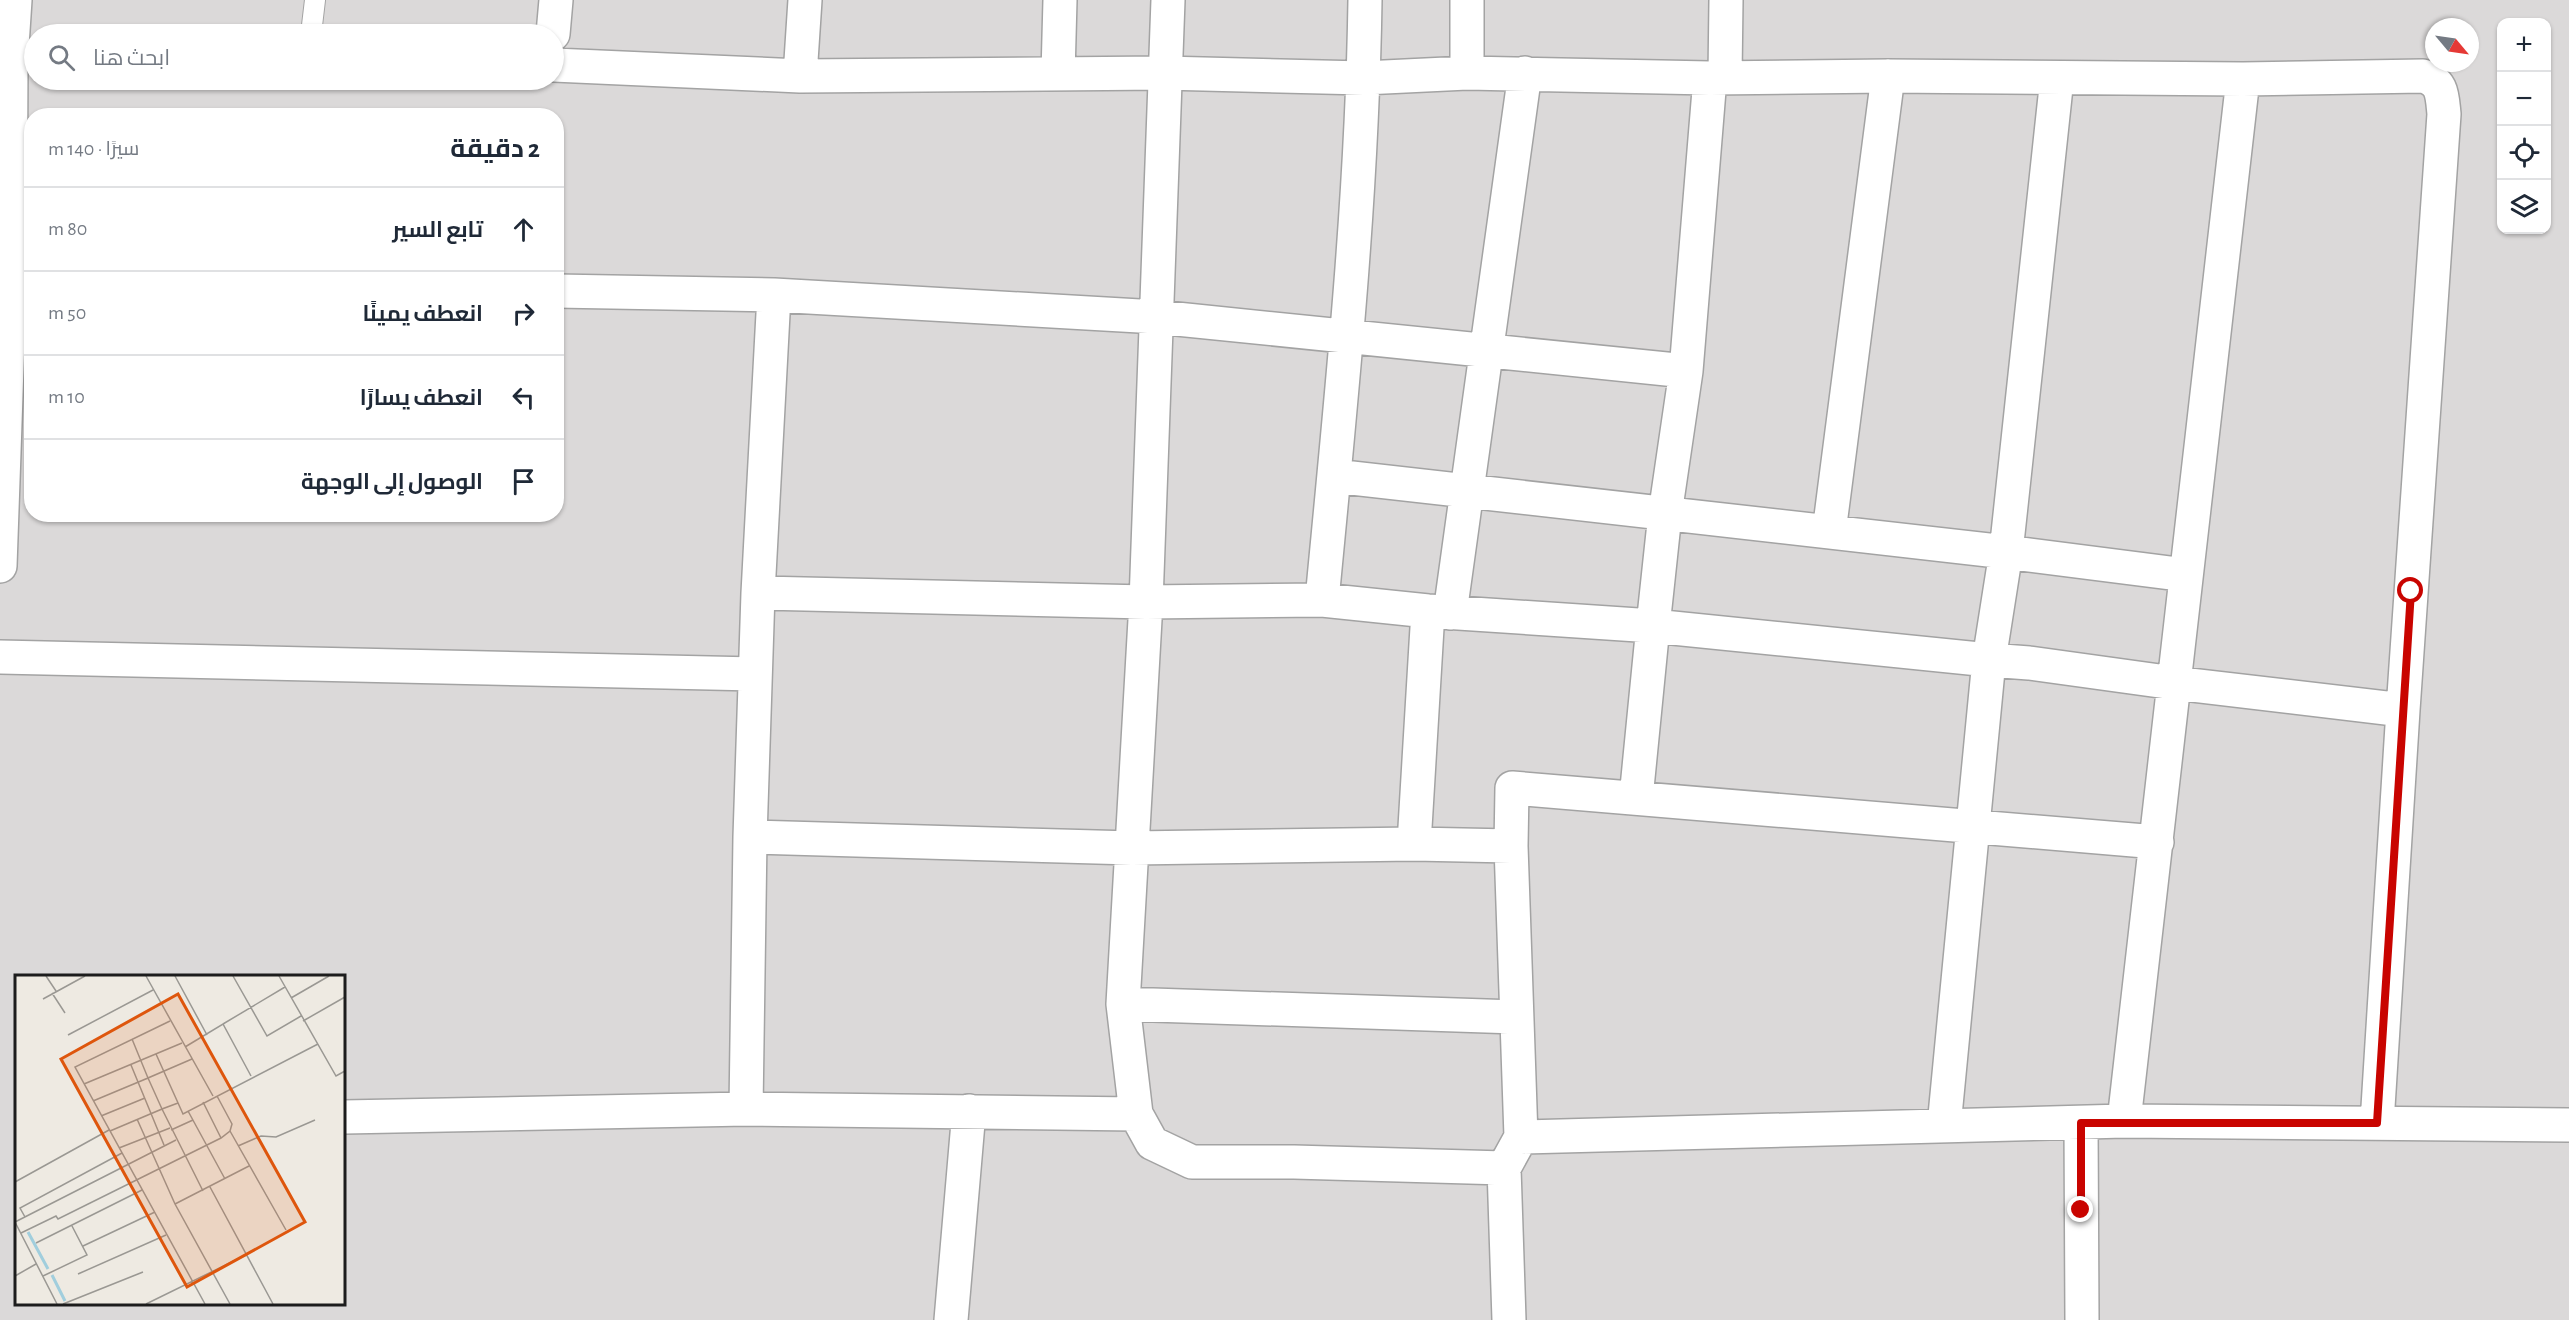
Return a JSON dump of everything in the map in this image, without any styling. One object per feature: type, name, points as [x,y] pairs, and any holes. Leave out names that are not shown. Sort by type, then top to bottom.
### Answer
[{"type":"street","points":[[0,566],[14,281],[15,0]]},
{"type":"street","points":[[555,24],[556,0]]},
{"type":"street","points":[[800,76],[805,0]]},
{"type":"street","points":[[1058,74],[1060,0]]},
{"type":"street","points":[[1168,0],[1146,602],[1123,1004],[1136,1113],[1152,1143],[1192,1162],[1294,1162],[1504,1168]]},
{"type":"street","points":[[1322,600],[1348,337],[1364,78],[1365,0]]},
{"type":"street","points":[[1467,0],[1467,73]]},
{"type":"street","points":[[1636,798],[1665,514],[1686,371],[1726,0]]},
{"type":"street","points":[[564,65],[800,76],[1164,73],[1364,78],[1467,73],[1525,73],[1717,77],[2243,79],[2423,76],[2433,79],[2442,88],[2444,114],[2377,1123]]},
{"type":"street","points":[[1414,844],[1439,612],[1467,491],[1525,73]]},
{"type":"street","points":[[1829,532],[1888,76]]},
{"type":"street","points":[[1944,1126],[1989,660],[2006,552],[2057,78]]},
{"type":"street","points":[[2124,1121],[2243,79]]},
{"type":"street","points":[[564,291],[774,295],[1157,317],[1686,371]]},
{"type":"street","points":[[746,1109],[755,674],[774,295]]},
{"type":"street","points":[[1334,476],[2006,552],[2186,575]]},
{"type":"street","points":[[758,593],[1146,602],[1322,600],[1439,612],[1653,626],[2029,663],[2403,710]]},
{"type":"street","points":[[0,657],[755,674]]},
{"type":"street","points":[[1509,1320],[1504,1168],[1521,1137],[1511,846],[1512,788],[2157,842]]},
{"type":"street","points":[[750,837],[1132,848],[1414,844],[1511,846]]},
{"type":"street","points":[[1123,1004],[1516,1017]]},
{"type":"street","points":[[345,1117],[746,1109],[1136,1113]]},
{"type":"street","points":[[951,1320],[969,1111]]},
{"type":"street","points":[[1521,1137],[2124,1121],[2569,1125]]},
{"type":"street","points":[[2081,1123],[2082,1320]]},
{"type":"lane","points":[[312,24],[315,0]]},
{"type":"shaded area","points":[[0,0],[2569,0],[2569,1320],[0,1320]]},
{"type":"route","points":[[2081,1210],[2081,1123],[2124,1121],[2377,1123],[2411,591]]}]
